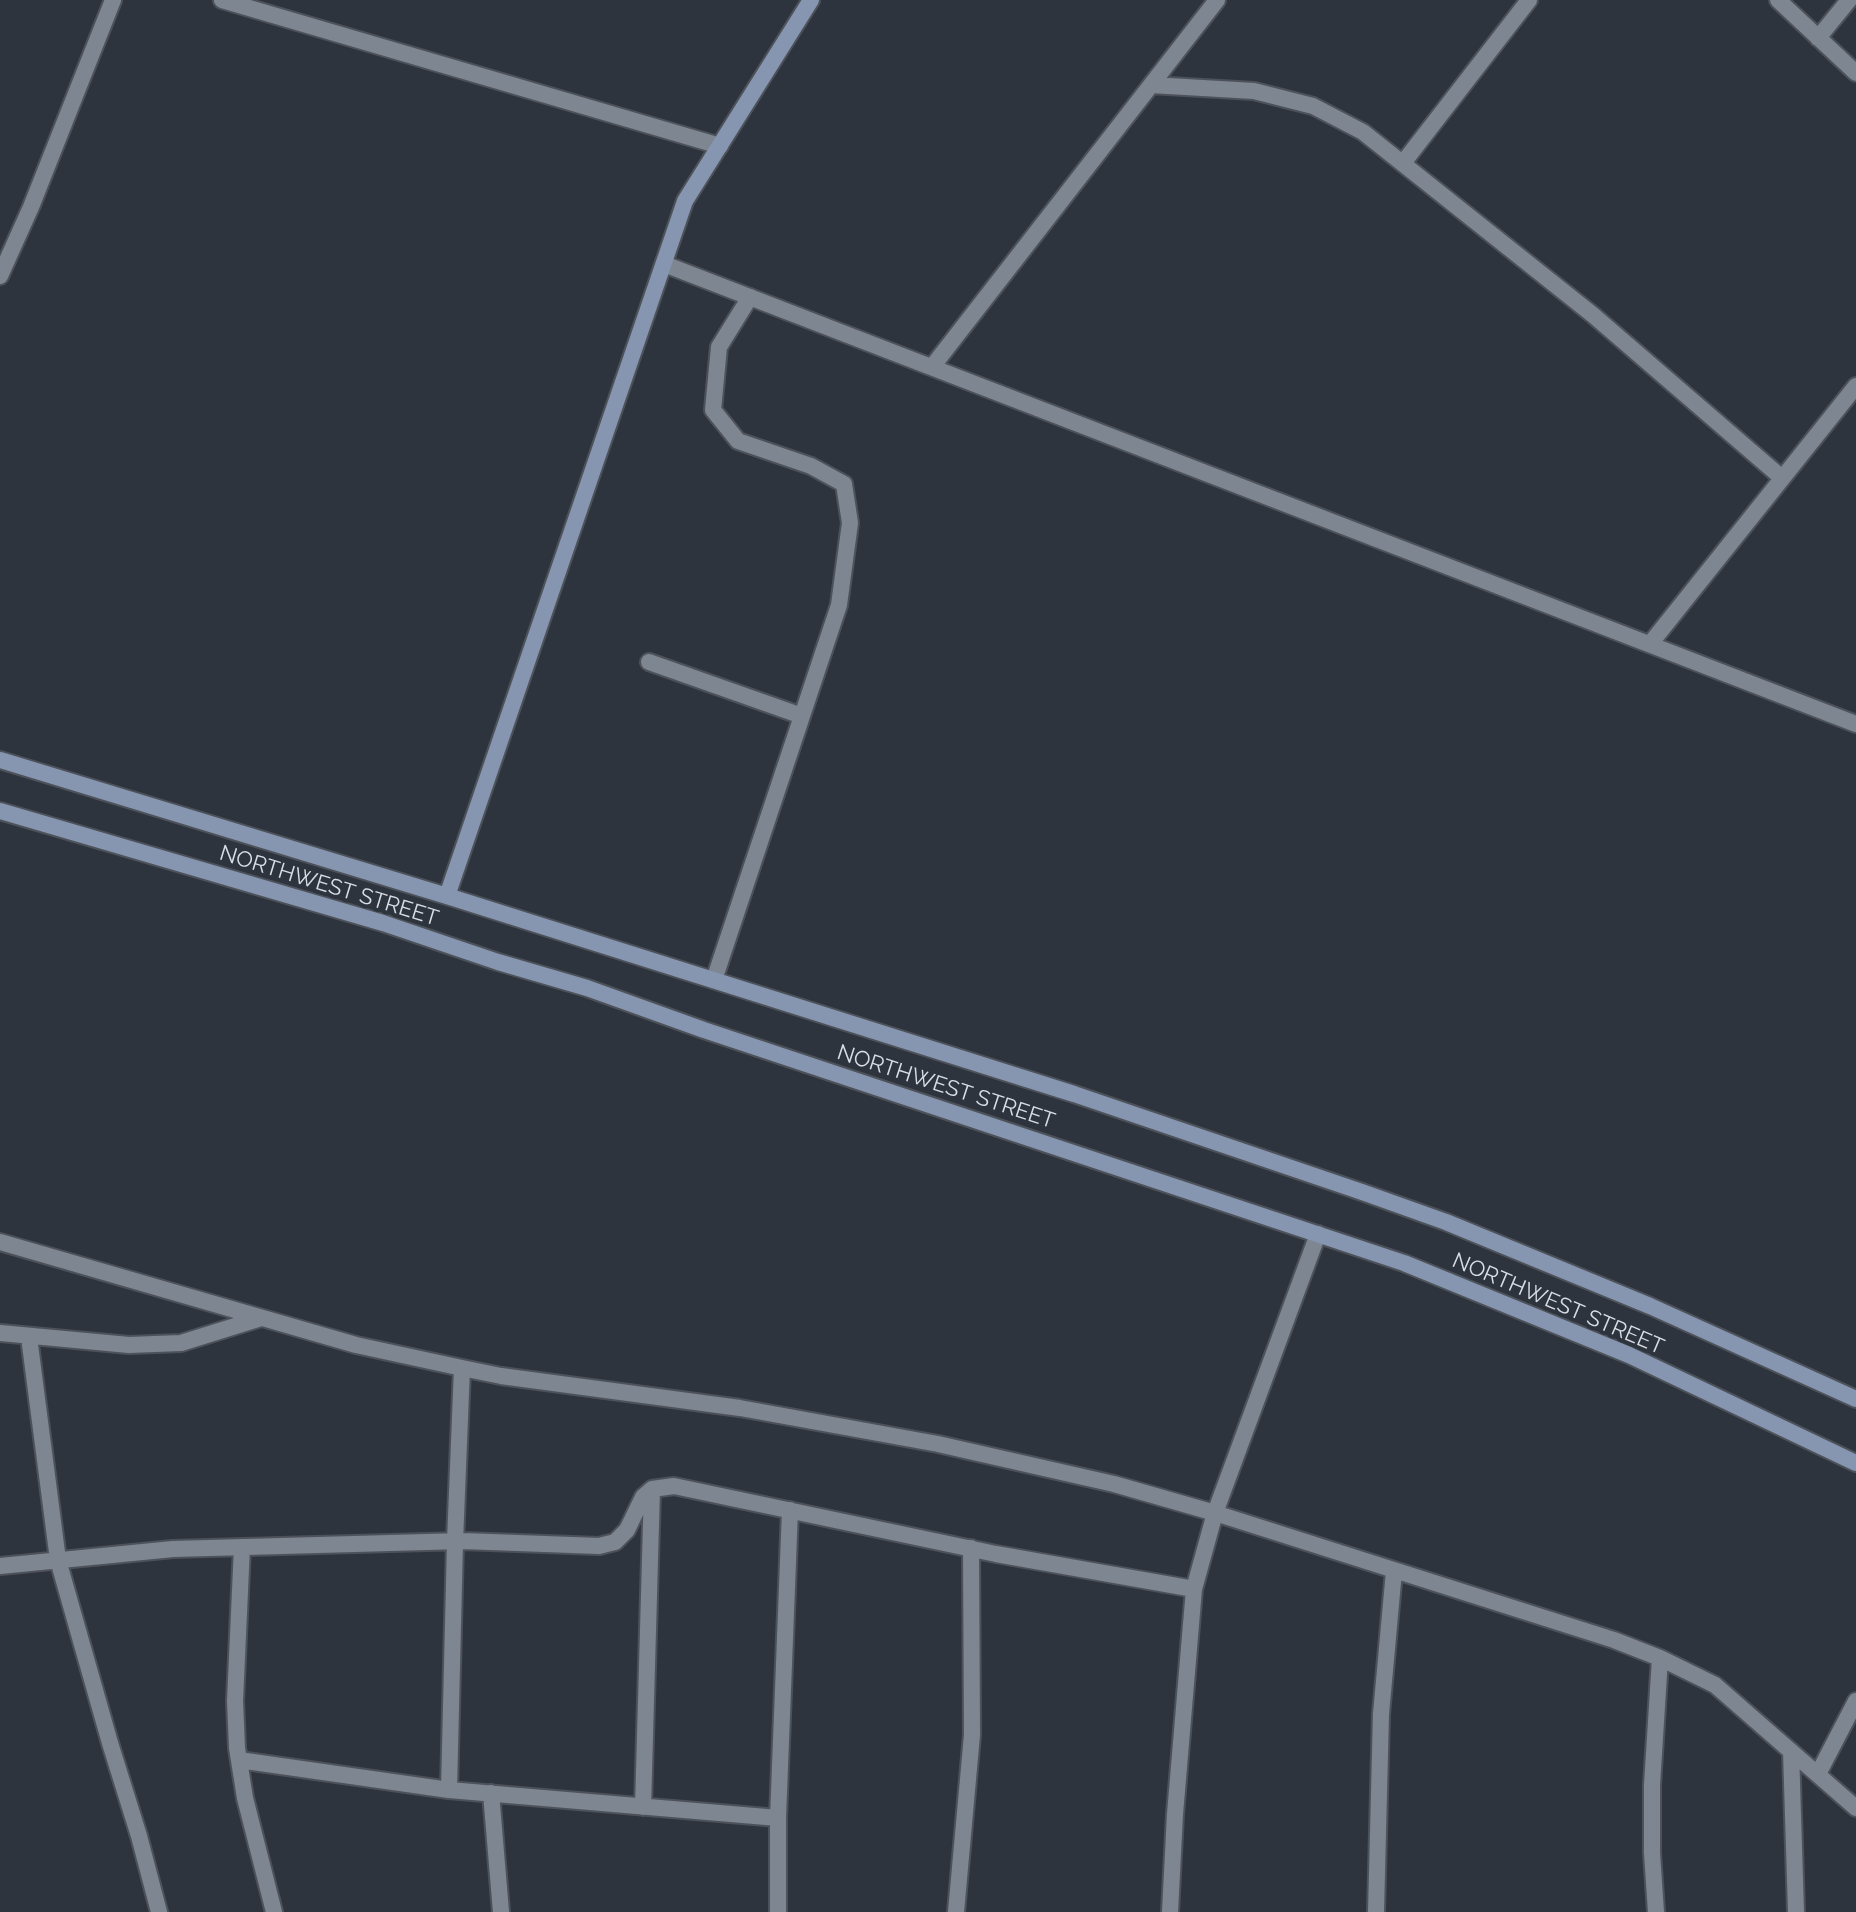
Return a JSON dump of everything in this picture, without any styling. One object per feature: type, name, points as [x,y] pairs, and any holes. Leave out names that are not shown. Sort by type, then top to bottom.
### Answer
[{"type":"main road","points":[[447,896],[685,201],[811,0]]},
{"type":"main road","name":"NORTHWEST STREET","points":[[0,760],[447,896],[1074,1094],[1446,1222],[1650,1306],[1856,1399]]},
{"type":"main road","name":"NORTHWEST STREET","points":[[0,811],[383,923],[587,988],[704,1030],[1404,1263],[1629,1355],[1856,1463]]},
{"type":"street","points":[[0,276],[31,207],[113,0]]},
{"type":"street","points":[[222,0],[720,146]]},
{"type":"street","points":[[932,367],[1217,0]]},
{"type":"street","points":[[1403,163],[1529,0]]},
{"type":"street","points":[[1778,0],[1856,73]]},
{"type":"street","points":[[1818,38],[1849,0]]},
{"type":"street","points":[[1151,85],[1254,91],[1313,106],[1363,132],[1593,315],[1782,478]]},
{"type":"street","points":[[664,264],[1856,724]]},
{"type":"street","points":[[714,980],[839,605],[850,523],[844,484],[811,466],[738,441],[713,410],[719,347],[750,297]]},
{"type":"street","points":[[1650,644],[1856,386]]},
{"type":"street","points":[[649,662],[802,716]]},
{"type":"street","points":[[1170,1912],[1194,1589],[1215,1513],[1318,1234]]},
{"type":"street","points":[[0,1242],[356,1345],[501,1376],[740,1408],[938,1444],[1114,1484],[1215,1513],[1614,1640],[1660,1658],[1715,1685],[1856,1808]]},
{"type":"street","points":[[0,1333],[129,1345],[181,1343],[262,1318]]},
{"type":"street","points":[[29,1337],[58,1560],[159,1912]]},
{"type":"street","points":[[449,1790],[462,1368]]},
{"type":"street","points":[[0,1566],[173,1549],[455,1542],[599,1546],[615,1542],[627,1530],[643,1497],[652,1489],[674,1486],[971,1548],[1194,1589]]},
{"type":"street","points":[[643,1807],[652,1489]]},
{"type":"street","points":[[778,1912],[778,1818],[790,1510]]},
{"type":"street","points":[[242,1547],[235,1701],[239,1760],[245,1798],[274,1912]]},
{"type":"street","points":[[956,1912],[972,1735],[971,1548]]},
{"type":"street","points":[[1376,1912],[1381,1714],[1394,1571]]},
{"type":"street","points":[[1656,1912],[1652,1785],[1660,1658]]},
{"type":"street","points":[[1818,1774],[1856,1701]]},
{"type":"street","points":[[1791,1751],[1796,1912]]},
{"type":"street","points":[[239,1760],[449,1790],[778,1818]]},
{"type":"street","points":[[491,1793],[501,1912]]}]
